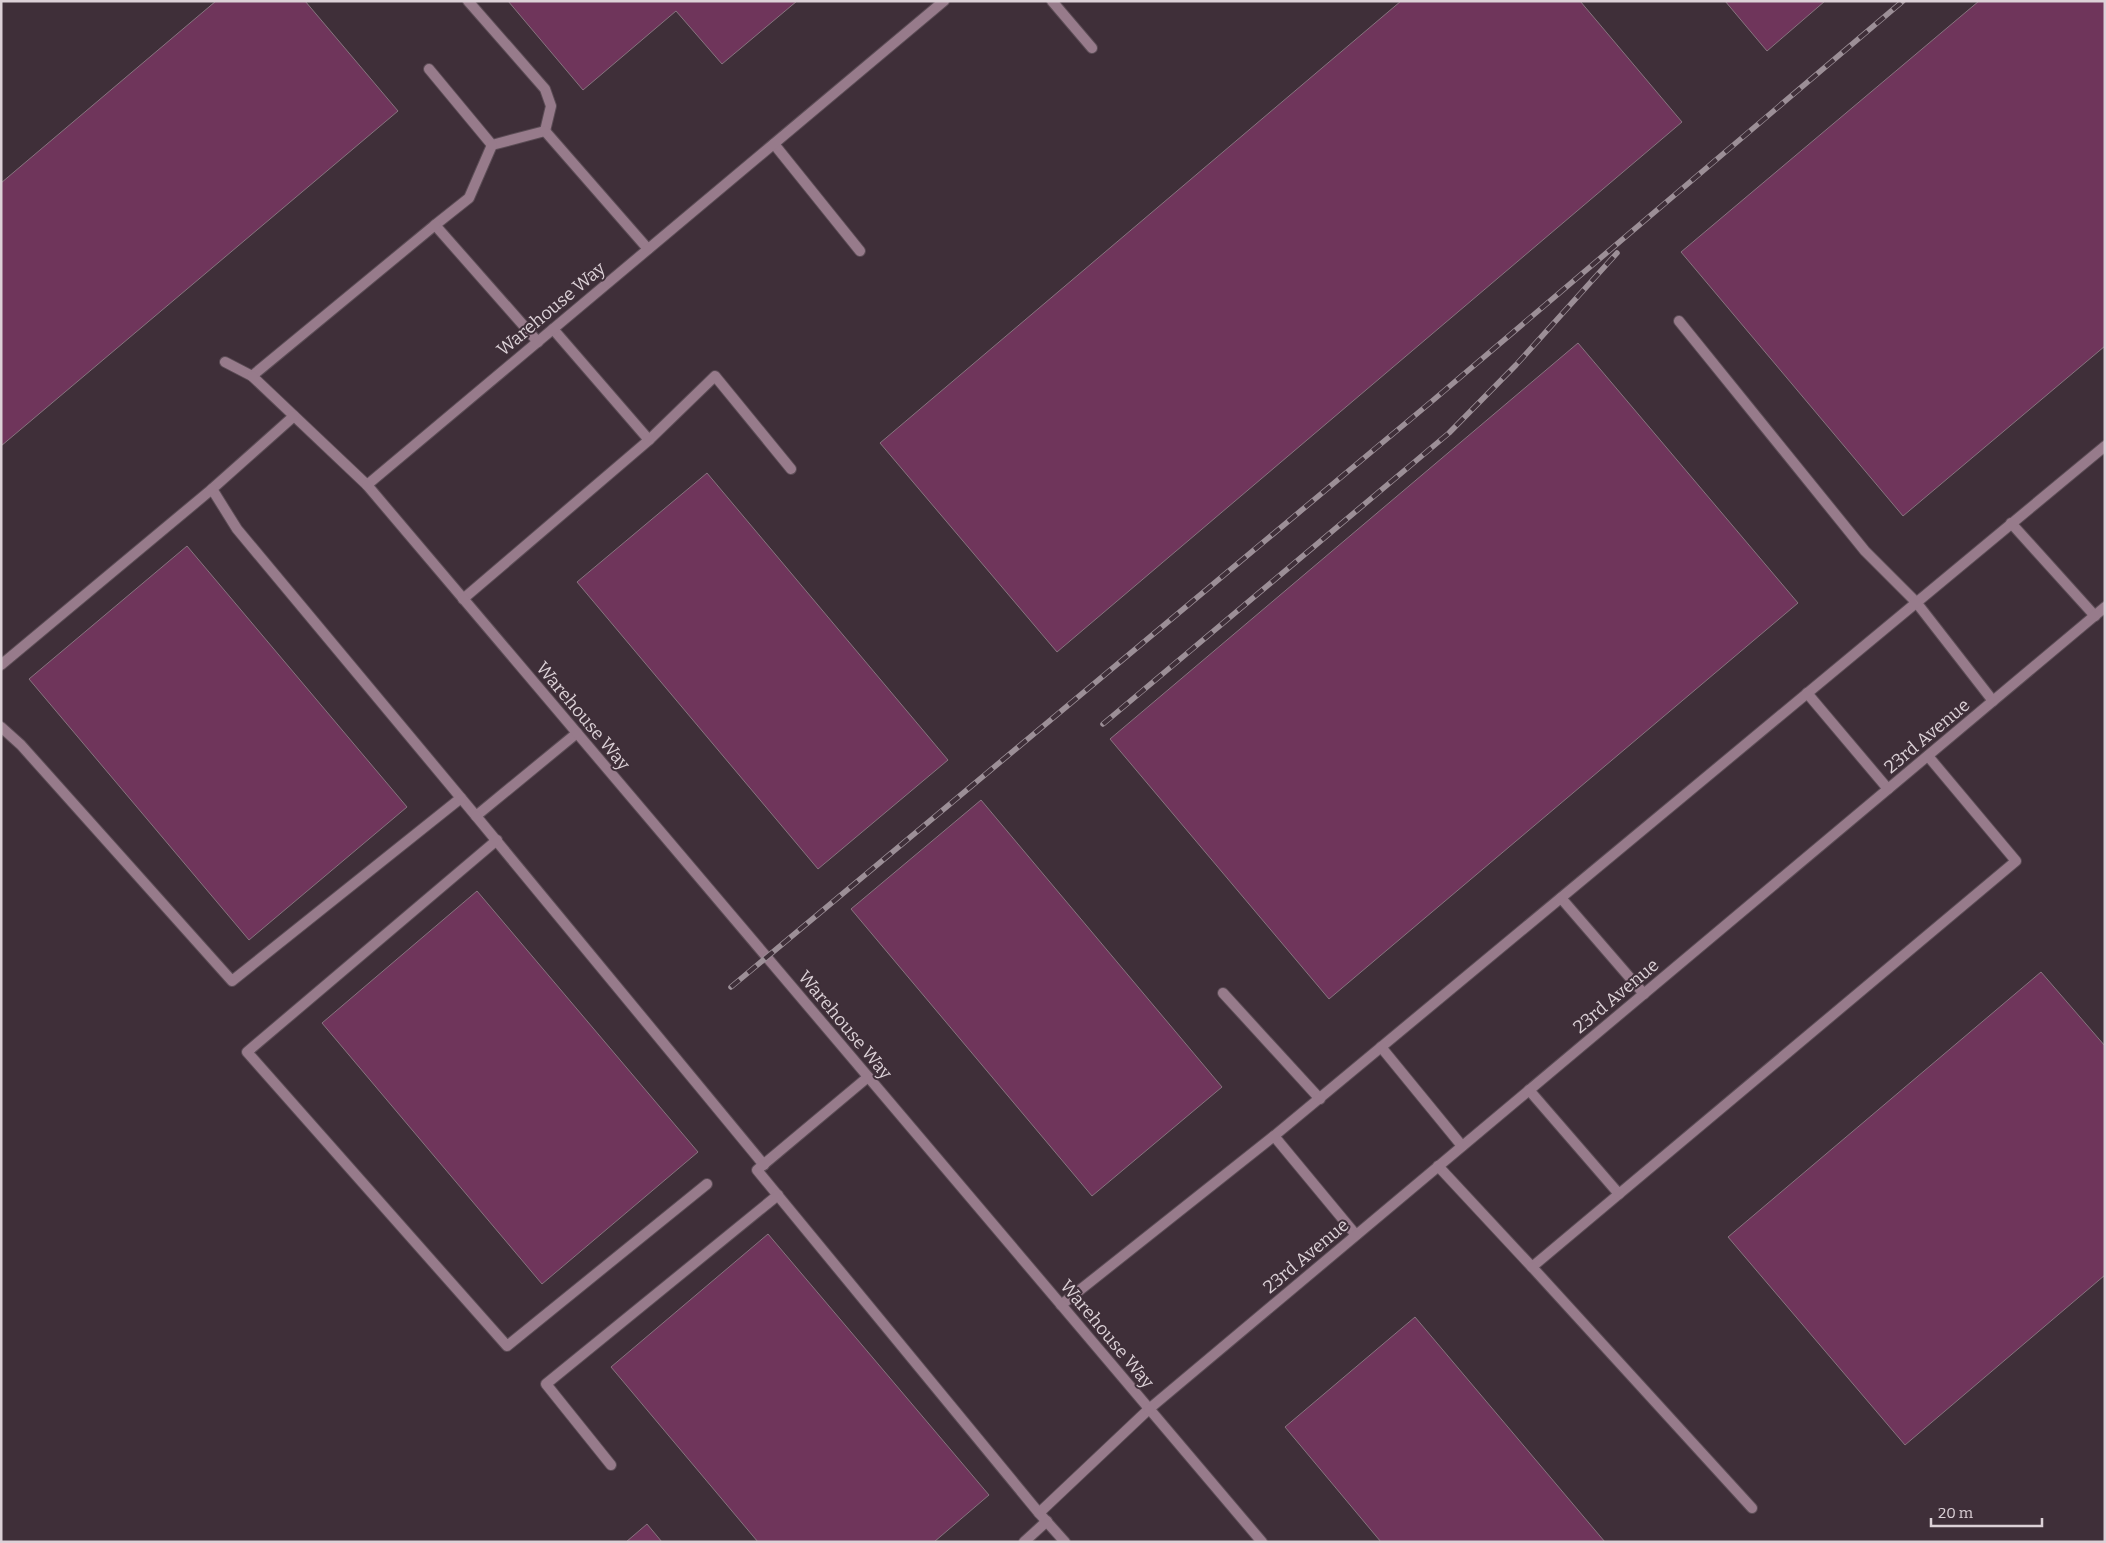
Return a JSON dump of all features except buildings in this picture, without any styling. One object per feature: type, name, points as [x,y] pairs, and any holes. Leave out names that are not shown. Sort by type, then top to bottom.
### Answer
[{"type":"street","points":[[468,1],[545,89],[551,106],[544,131]]},
{"type":"street","name":"Warehouse Way","points":[[944,1],[367,485],[1262,1542]]},
{"type":"street","points":[[1052,1],[1092,48]]},
{"type":"street","points":[[429,69],[492,145]]},
{"type":"street","points":[[492,145],[544,131]]},
{"type":"street","points":[[544,131],[648,249]]},
{"type":"street","points":[[774,144],[860,251]]},
{"type":"street","points":[[252,376],[468,198],[492,145]]},
{"type":"street","points":[[435,225],[538,342]]},
{"type":"street","points":[[1680,321],[1865,551],[1916,602],[1993,701]]},
{"type":"street","points":[[553,329],[649,440]]},
{"type":"street","points":[[225,362],[252,376],[367,485]]},
{"type":"street","points":[[464,599],[649,440],[715,376],[791,468]]},
{"type":"street","points":[[1,665],[212,489],[294,416]]},
{"type":"street","points":[[1061,1305],[1274,1136],[2105,446]]},
{"type":"street","points":[[212,489],[236,529],[764,1165]]},
{"type":"street","points":[[2011,523],[2095,616]]},
{"type":"street","name":"23rd Avenue","points":[[1039,1513],[1149,1409],[2105,608]]},
{"type":"street","points":[[1806,693],[1888,789]]},
{"type":"street","points":[[1,727],[21,745],[232,981],[461,798]]},
{"type":"street","points":[[476,816],[577,733]]},
{"type":"street","points":[[1532,1267],[2016,861],[1928,756]]},
{"type":"street","points":[[496,840],[247,1052],[507,1346],[707,1184]]},
{"type":"street","points":[[1560,898],[1644,994]]},
{"type":"street","points":[[1223,992],[1320,1098]]},
{"type":"street","points":[[1381,1047],[1462,1146]]},
{"type":"street","points":[[868,1077],[758,1170],[1039,1513],[1065,1542]]},
{"type":"street","points":[[1529,1090],[1619,1194]]},
{"type":"street","points":[[1274,1136],[1356,1235]]},
{"type":"street","points":[[1438,1166],[1752,1508]]},
{"type":"street","points":[[611,1465],[546,1384],[778,1195]]},
{"type":"street","points":[[1024,1542],[1047,1521]]},
{"type":"railway","points":[[731,987],[1431,402],[1903,1]]},
{"type":"railway","points":[[1103,724],[1449,433],[1516,365],[1617,253]]}]
